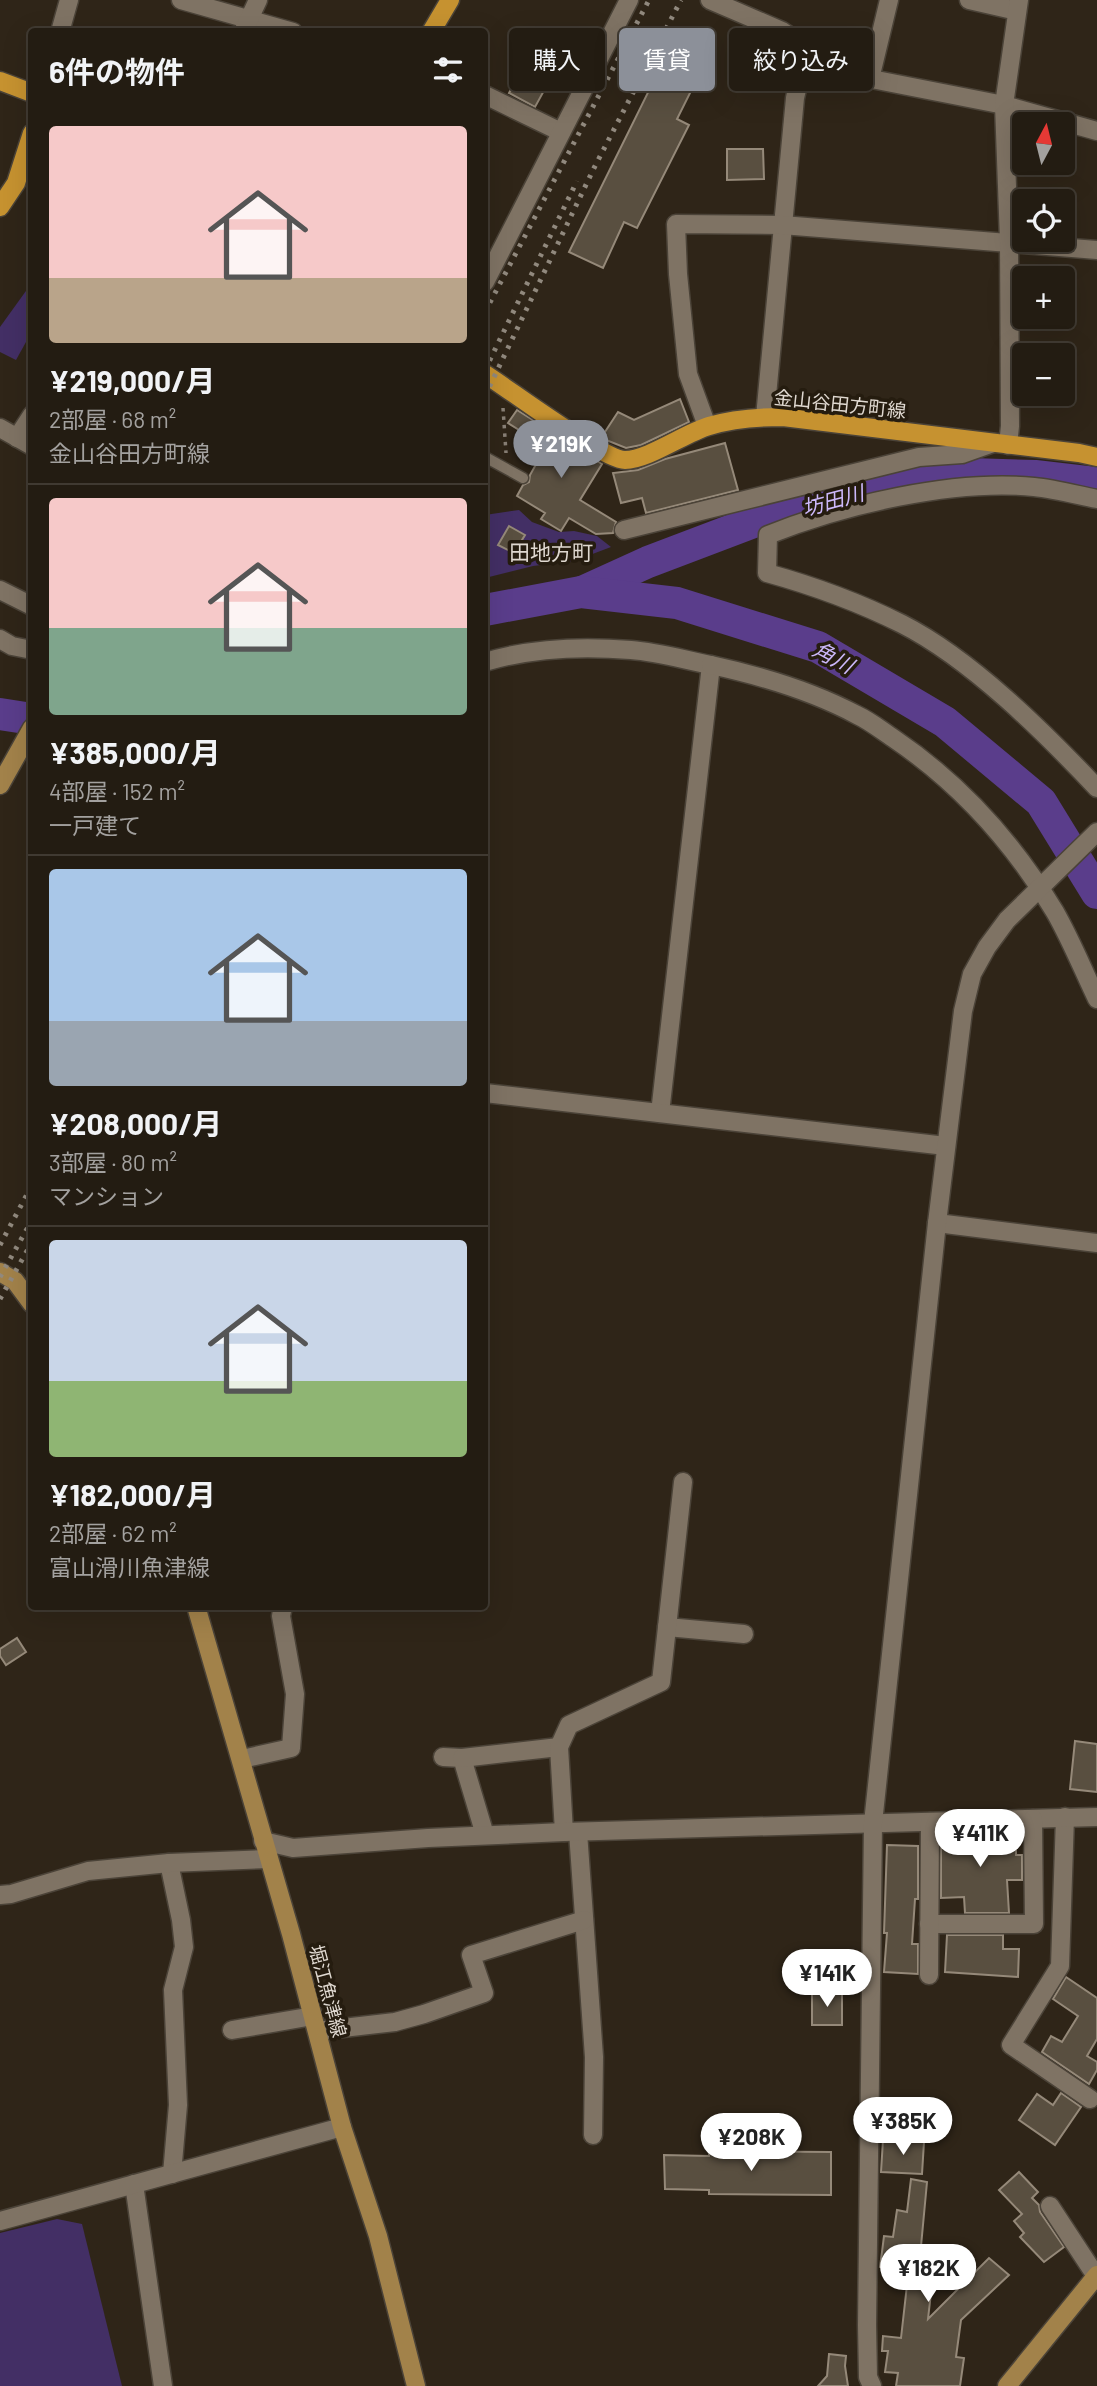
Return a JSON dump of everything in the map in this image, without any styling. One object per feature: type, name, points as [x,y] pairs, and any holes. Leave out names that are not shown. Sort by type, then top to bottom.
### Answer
[{"type":"main road","points":[[433,28],[450,0]]},
{"type":"main road","points":[[0,82],[28,92]]},
{"type":"main road","points":[[0,207],[16,183],[28,146]]},
{"type":"main road","name":"金山谷田方町線","points":[[488,376],[543,415],[610,456],[624,460],[638,457],[707,426],[765,417],[783,417],[1097,457]]},
{"type":"main road","points":[[0,785],[7,758],[28,735]]},
{"type":"main road","points":[[0,1272],[15,1281],[28,1299]]},
{"type":"main road","name":"堀江魚津線","points":[[197,1610],[242,1759],[342,2127],[378,2236],[416,2386]]},
{"type":"main road","points":[[1007,2386],[1097,2276]]},
{"type":"street","points":[[61,28],[69,0]]},
{"type":"street","points":[[181,0],[246,25],[266,28]]},
{"type":"street","points":[[246,25],[258,0]]},
{"type":"street","points":[[488,276],[629,0]]},
{"type":"street","points":[[710,0],[775,28]]},
{"type":"street","points":[[873,67],[889,0]]},
{"type":"street","points":[[624,530],[919,457],[962,454],[1001,444],[1010,426],[1009,242],[1004,105],[1018,5],[969,0]]},
{"type":"street","points":[[873,80],[1004,105],[1097,131]]},
{"type":"street","points":[[765,417],[797,91]]},
{"type":"street","points":[[488,96],[561,132]]},
{"type":"street","points":[[707,426],[688,374],[676,224],[782,225],[1097,250]]},
{"type":"street","points":[[0,428],[24,442]]},
{"type":"street","points":[[1097,499],[1034,487],[957,487],[889,499],[792,526],[768,536],[767,573],[840,595],[904,625],[949,653],[1051,740],[1097,788]]},
{"type":"street","points":[[0,590],[28,604]]},
{"type":"street","points":[[0,639],[12,646],[28,649]]},
{"type":"street","points":[[488,661],[567,648],[633,650],[754,674],[814,695],[859,715],[913,751],[948,780],[995,826],[1042,886],[1097,999]]},
{"type":"street","points":[[660,1113],[712,665]]},
{"type":"street","points":[[872,2386],[868,2377],[867,2325],[873,1823],[937,1223],[963,1011],[972,974],[1007,919],[1097,832]]},
{"type":"street","points":[[488,1093],[946,1146]]},
{"type":"street","points":[[937,1223],[1097,1243]]},
{"type":"street","points":[[593,2135],[594,2057],[584,1920],[559,1746],[569,1725],[661,1682],[683,1482]]},
{"type":"street","points":[[242,1759],[291,1748],[295,1694],[282,1610]]},
{"type":"street","points":[[667,1627],[744,1634]]},
{"type":"street","points":[[443,1757],[462,1758],[559,1746]]},
{"type":"street","points":[[462,1758],[485,1836]]},
{"type":"street","points":[[1065,1817],[1060,1966],[1011,2045],[1090,2099]]},
{"type":"street","points":[[0,1895],[88,1871],[293,1848],[571,1832],[1097,1817]]},
{"type":"street","points":[[929,1924],[1034,1924],[1032,1819]]},
{"type":"street","points":[[929,1975],[930,1822]]},
{"type":"street","points":[[169,1863],[184,1947],[173,1990],[178,2105],[172,2174]]},
{"type":"street","points":[[232,2030],[315,2023],[395,2022],[424,2014],[484,1993],[471,1955],[584,1920]]},
{"type":"street","points":[[0,2221],[342,2127]]},
{"type":"street","points":[[134,2184],[163,2386]]},
{"type":"street","points":[[1050,2206],[1097,2276]]},
{"type":"lane","points":[[488,459],[523,478]]},
{"type":"path","points":[[502,385],[507,470]]},
{"type":"shaded area","points":[[28,288],[28,338],[16,360],[0,352],[0,327]]},
{"type":"shaded area","points":[[519,510],[532,522],[559,532],[574,531],[597,536],[611,547],[574,561],[533,566],[488,577],[488,515]]},
{"type":"shaded area","points":[[57,2219],[82,2224],[122,2386],[0,2386],[0,2233]]},
{"type":"building","points":[[510,91],[544,91],[535,107],[509,93]]},
{"type":"building","points":[[649,91],[691,91],[677,119],[689,125],[637,228],[624,222],[603,268],[569,252]]},
{"type":"building","points":[[727,149],[763,149],[764,179],[727,180]]},
{"type":"building","points":[[680,399],[689,422],[641,445],[626,448],[601,438],[618,412],[634,420]]},
{"type":"building","points":[[517,410],[602,464],[580,500],[616,522],[613,533],[596,534],[569,518],[561,531],[541,519],[545,513],[517,496],[523,485],[529,482],[543,452],[532,446],[535,440],[508,423]]},
{"type":"building","points":[[725,443],[738,490],[646,513],[642,498],[621,503],[613,473],[638,470],[665,459]]},
{"type":"building","points":[[509,526],[525,535],[514,553],[498,545]]},
{"type":"building","points":[[17,1638],[26,1652],[6,1665],[0,1656],[0,1649]]},
{"type":"building","points":[[1075,1741],[1097,1744],[1097,1792],[1070,1789]]},
{"type":"building","points":[[1016,1831],[1016,1855],[1022,1855],[1022,1880],[1007,1880],[1009,1913],[965,1913],[964,1897],[941,1898],[941,1833]]},
{"type":"building","points":[[887,1845],[918,1846],[918,1899],[915,1899],[912,1944],[918,1944],[918,1974],[884,1972]]},
{"type":"building","points":[[947,1935],[1003,1935],[1003,1949],[1019,1949],[1018,1977],[945,1972]]},
{"type":"building","points":[[1066,1977],[1097,1998],[1097,2039],[1087,2056],[1097,2062],[1097,2070],[1089,2084],[1042,2052],[1051,2036],[1062,2042],[1078,2016],[1053,1999]]},
{"type":"building","points":[[842,1993],[842,2025],[812,2025],[812,1994]]},
{"type":"building","points":[[1061,2093],[1081,2107],[1055,2145],[1019,2120],[1037,2094],[1053,2105]]},
{"type":"building","points":[[883,2140],[924,2142],[922,2174],[881,2172]]},
{"type":"building","points":[[709,2151],[831,2152],[831,2195],[709,2194],[709,2190],[665,2189],[664,2155],[709,2156]]},
{"type":"building","points":[[1019,2172],[1038,2192],[1032,2198],[1064,2247],[1044,2262],[1020,2237],[1024,2233],[1014,2221],[1022,2214],[999,2190]]},
{"type":"building","points":[[911,2179],[927,2182],[920,2257],[935,2258],[928,2319],[989,2258],[1009,2275],[961,2320],[956,2357],[964,2358],[960,2386],[896,2386],[898,2373],[885,2372],[888,2351],[882,2351],[883,2336],[901,2338],[907,2285],[899,2284],[900,2270],[880,2267],[884,2236],[893,2237],[897,2210],[907,2212]]},
{"type":"building","points":[[829,2354],[846,2356],[848,2386],[818,2386],[827,2376]]},
{"type":"waterway","name":"坊田川","points":[[582,592],[648,562],[756,521],[940,473],[1035,476],[1097,483]]},
{"type":"waterway","name":"角川","points":[[488,609],[581,592],[677,603],[818,647],[945,722],[1041,802],[1097,893]]},
{"type":"waterway","name":"角川","points":[[0,714],[28,718]]},
{"type":"railway","points":[[488,306],[649,0]]},
{"type":"railway","points":[[488,390],[594,168],[681,0]]},
{"type":"railway","points":[[488,364],[577,181]]},
{"type":"railway","points":[[0,1245],[28,1192]]},
{"type":"railway","points":[[0,1277],[28,1227]]},
{"type":"railway","points":[[0,1299],[28,1249]]},
{"type":"district","name":"田地方町","points":[[551,553]]}]
